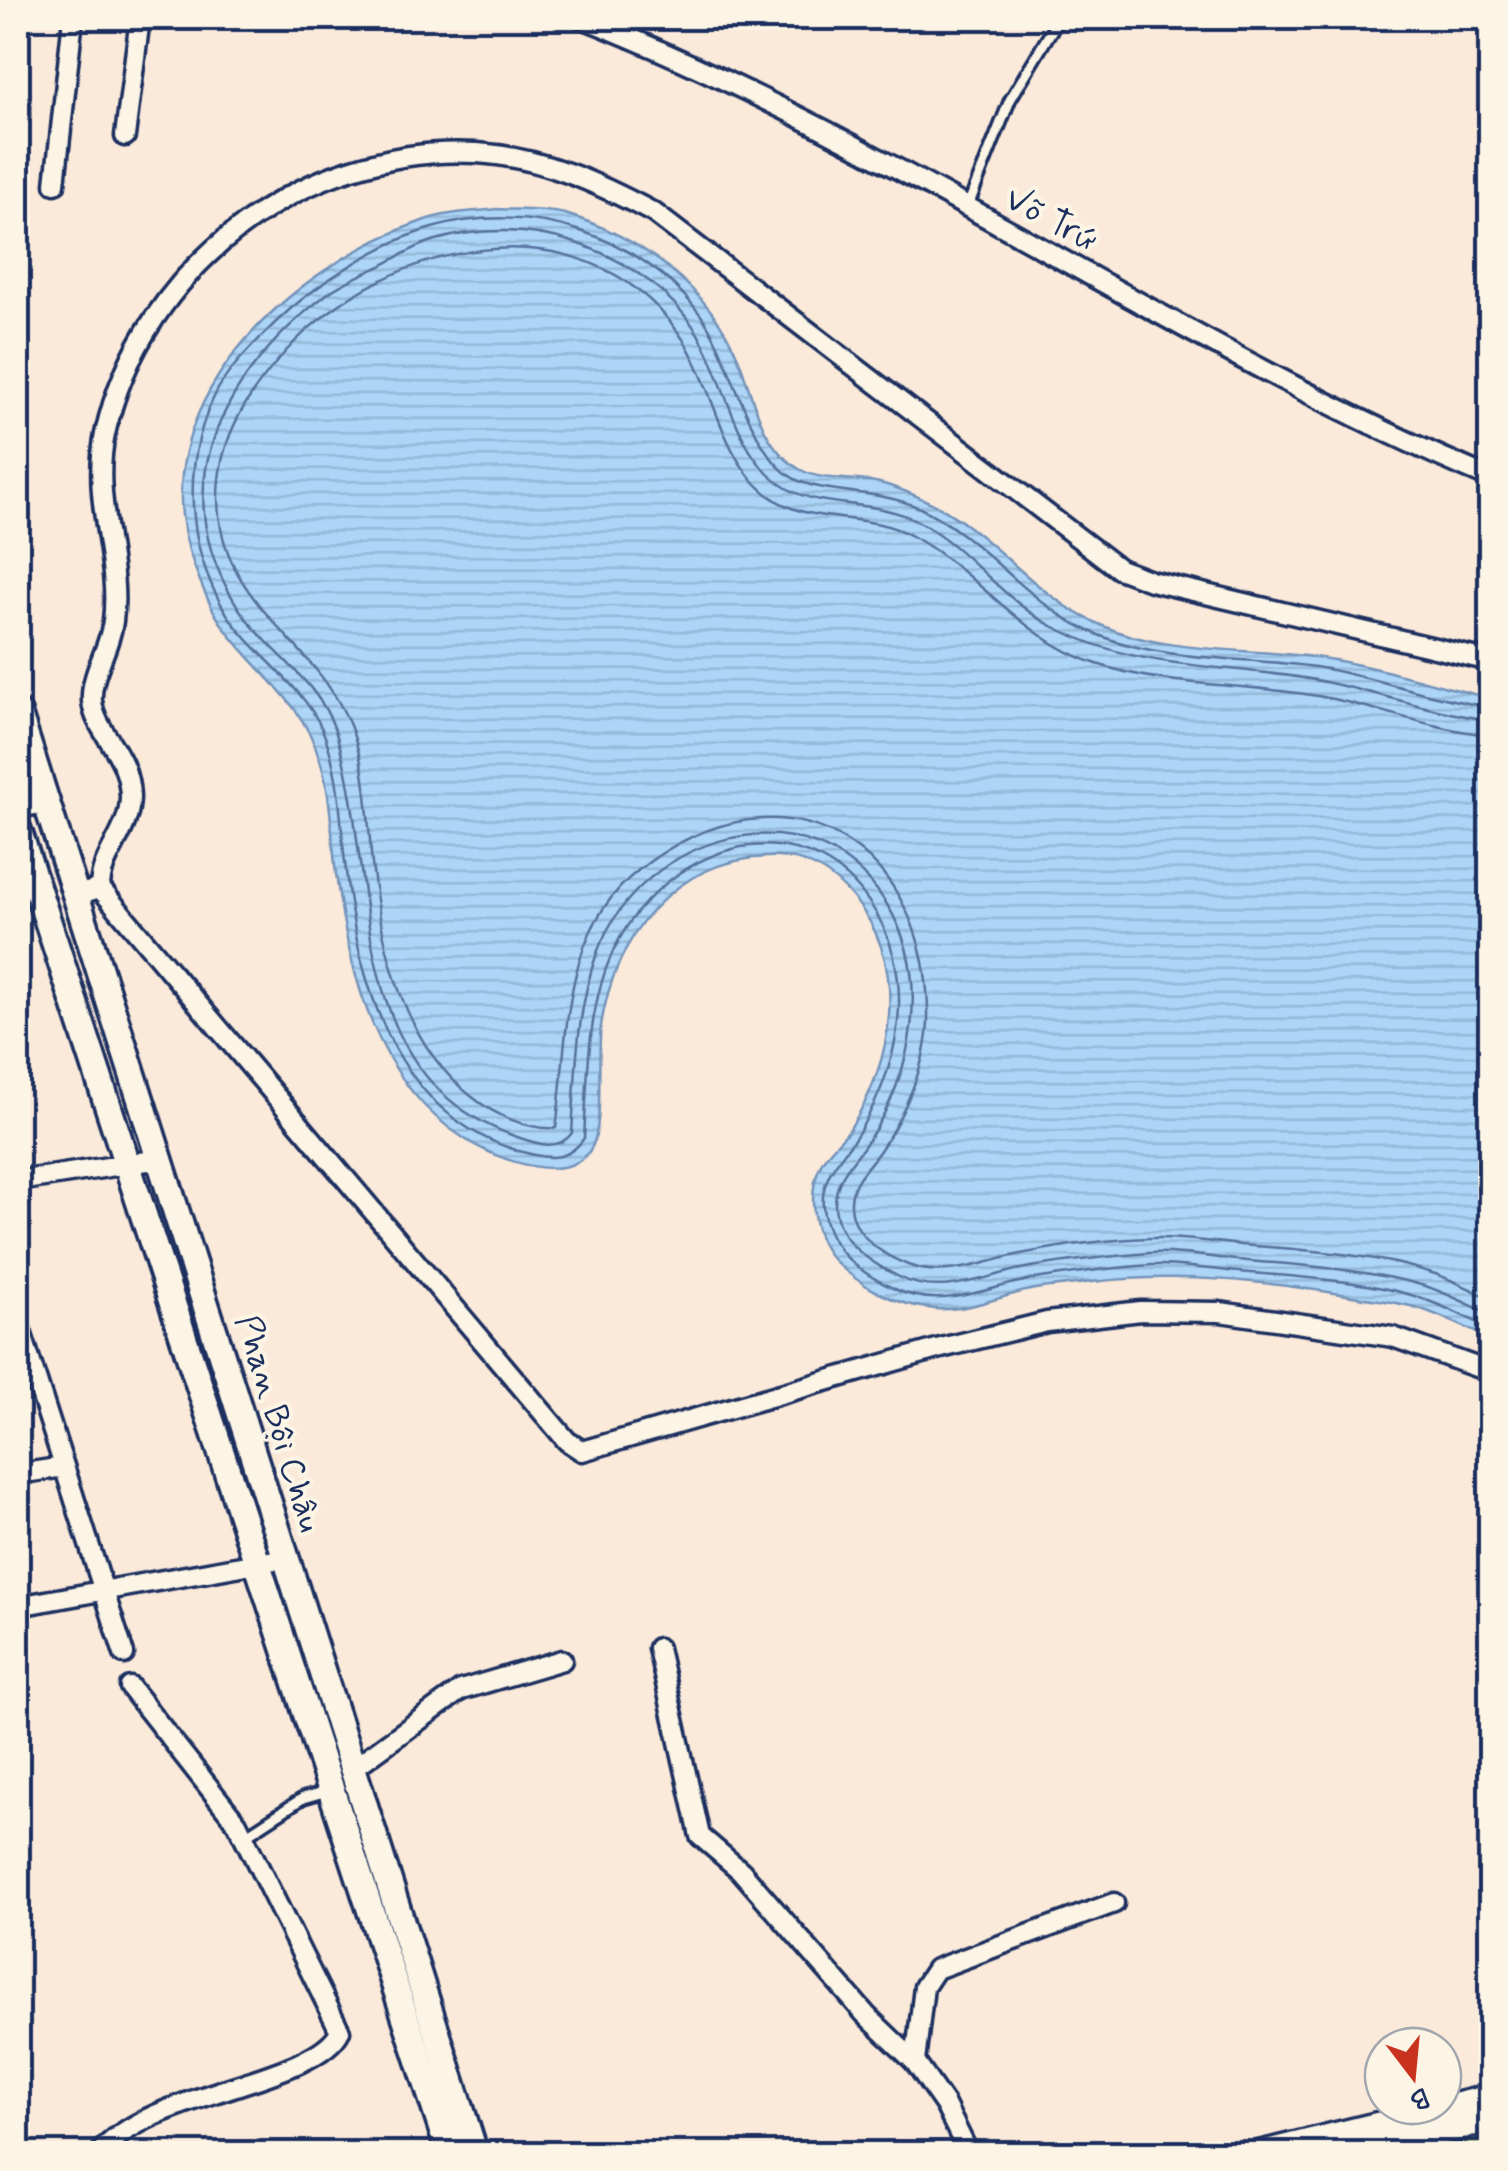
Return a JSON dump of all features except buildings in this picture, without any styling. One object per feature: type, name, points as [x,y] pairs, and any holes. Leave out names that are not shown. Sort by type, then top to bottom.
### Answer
[{"type":"street","points":[[55,184],[72,18]]},
{"type":"street","points":[[124,136],[140,18]]},
{"type":"street","name":"Võ Trứ","points":[[582,18],[718,74],[1357,417],[1490,478]]},
{"type":"street","points":[[1490,661],[1150,581],[1119,569],[654,212],[601,184],[540,163],[476,153],[409,156],[340,174],[274,202],[222,240],[159,312],[122,378],[105,436],[100,492],[115,596],[114,623],[92,698],[95,715],[123,761],[129,814],[123,834],[88,892],[555,1426],[582,1451],[602,1449],[936,1349],[1048,1322],[1141,1311],[1220,1312],[1393,1337],[1490,1372]]},
{"type":"street","name":"Phan Bội Châu","points":[[18,713],[47,803],[88,892],[160,1158],[476,2154]]},
{"type":"street","points":[[18,808],[47,803]]},
{"type":"street","name":"Phan Bội Châu","points":[[18,830],[450,2154]]},
{"type":"street","points":[[18,1182],[160,1158]]},
{"type":"street","points":[[18,1322],[124,1654]]},
{"type":"street","points":[[18,1474],[64,1467]]},
{"type":"street","points":[[18,1606],[286,1558]]},
{"type":"street","points":[[658,1648],[700,1836],[741,1871],[866,2015],[915,2062],[945,2105],[970,2154]]},
{"type":"street","points":[[352,1769],[462,1690],[562,1660]]},
{"type":"street","points":[[98,2154],[126,2128],[149,2115],[274,2073],[338,2036],[339,2025],[245,1836],[130,1687]]},
{"type":"street","points":[[915,2062],[924,1987],[936,1969],[1114,1903]]},
{"type":"street","points":[[1261,2154],[1490,2098]]},
{"type":"street","points":[[1350,2154],[1490,2120]]},
{"type":"lane","points":[[966,209],[1010,100],[1059,18]]},
{"type":"lane","points":[[245,1836],[303,1798],[330,1790]]},
{"type":"green space","points":[[1490,2127],[1490,2153],[1379,2153]]},
{"type":"water","points":[[497,209],[565,214],[592,223],[644,250],[710,310],[739,360],[768,436],[787,461],[809,474],[881,483],[925,500],[971,528],[1054,598],[1103,626],[1155,642],[1342,661],[1490,698],[1490,1339],[1406,1305],[1255,1282],[1125,1279],[1035,1289],[947,1309],[907,1304],[855,1278],[833,1259],[820,1238],[814,1213],[814,1187],[824,1159],[849,1130],[877,1075],[885,1045],[889,984],[872,926],[855,900],[817,867],[794,859],[734,861],[704,872],[677,888],[635,934],[608,993],[601,1026],[597,1131],[585,1157],[553,1168],[495,1155],[434,1116],[409,1088],[388,1057],[359,987],[342,912],[327,788],[312,738],[289,701],[219,620],[195,568],[181,509],[186,453],[204,400],[235,352],[276,309],[323,272],[373,242],[425,220]]}]
